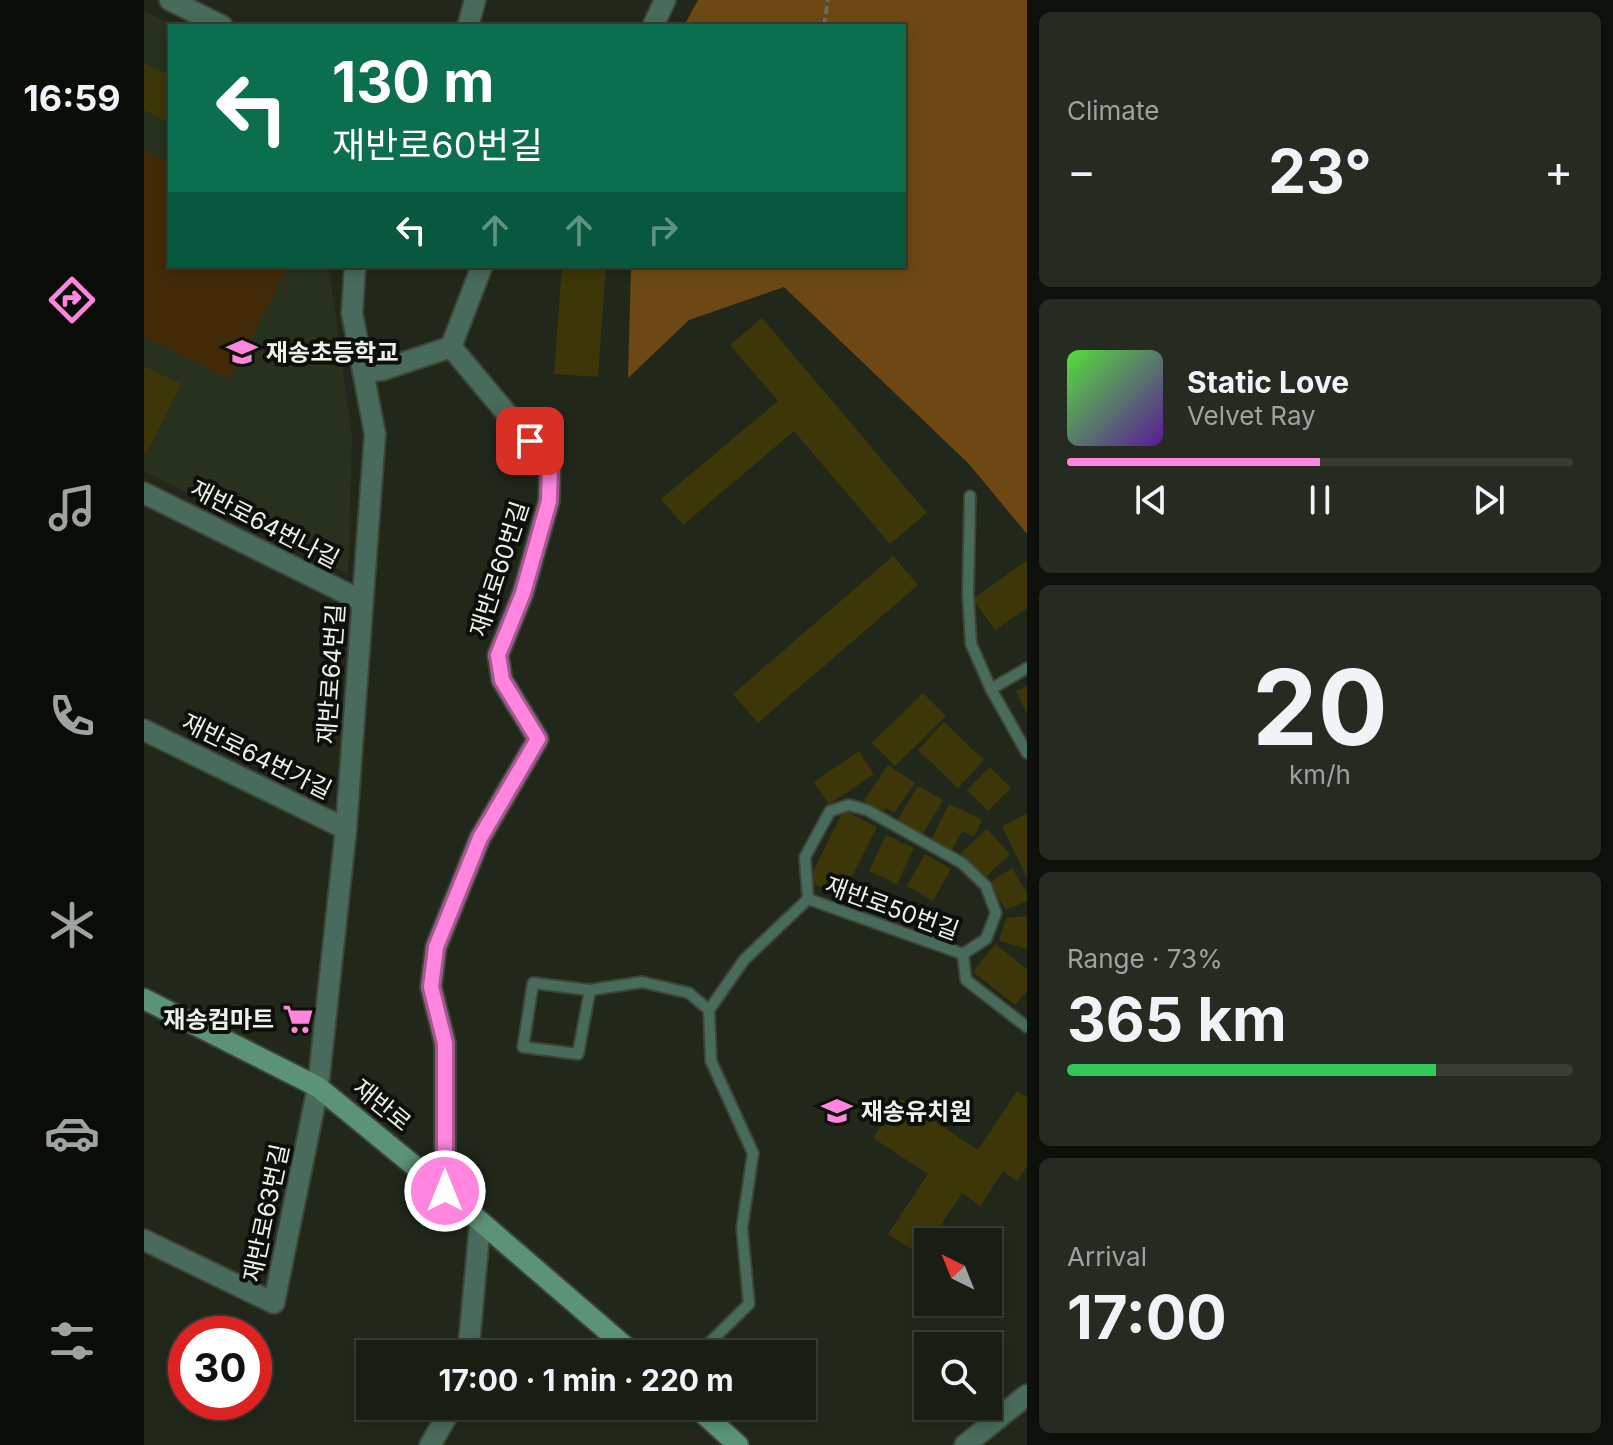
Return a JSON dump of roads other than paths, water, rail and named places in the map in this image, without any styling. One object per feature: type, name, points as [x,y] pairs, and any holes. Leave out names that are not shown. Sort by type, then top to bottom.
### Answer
[{"type":"main road","name":"재반로","points":[[144,999],[318,1087],[445,1191],[617,1340]]},
{"type":"main road","points":[[710,1420],[738,1445]]},
{"type":"street","points":[[170,0],[218,24]]},
{"type":"street","points":[[469,24],[475,0]]},
{"type":"street","points":[[654,24],[665,0]]},
{"type":"street","name":"재반로64번길","points":[[318,1087],[346,829],[375,434],[352,313],[355,268]]},
{"type":"street","points":[[363,372],[382,370],[451,347],[481,268]]},
{"type":"street","name":"재반로60번길","points":[[445,1191],[445,1043],[431,987],[436,947],[480,838],[538,739],[502,680],[498,655],[523,593],[545,516],[549,501],[550,465],[451,347]]},
{"type":"street","name":"재반로64번나길","points":[[144,493],[362,601]]},
{"type":"street","name":"재반로64번가길","points":[[144,730],[346,829]]},
{"type":"street","name":"재반로63번길","points":[[144,1240],[274,1303],[318,1087]]},
{"type":"street","points":[[469,1340],[480,1224]]},
{"type":"street","points":[[976,1441],[1027,1395]]},
{"type":"street","points":[[430,1445],[445,1420]]},
{"type":"lane","points":[[970,496],[968,594],[971,644],[991,689],[1027,753]]},
{"type":"lane","points":[[991,689],[1027,668]]},
{"type":"lane","name":"재반로50번길","points":[[808,899],[805,857],[830,811],[849,805],[867,810],[962,863],[986,886],[996,913],[986,939],[963,954]]},
{"type":"lane","name":"재반로50번길","points":[[808,899],[963,954]]},
{"type":"lane","name":"재반로50번길","points":[[709,1010],[744,960],[808,899]]},
{"type":"lane","name":"재반로50번길","points":[[963,954],[966,980],[1027,1027]]},
{"type":"lane","points":[[590,990],[578,1054],[523,1047],[533,983],[590,990],[642,982],[689,993],[709,1010],[711,1061],[753,1153],[742,1228],[749,1304],[712,1340]]},
{"type":"place","name":"재송초등학교","points":[[242,352]]},
{"type":"place","name":"재송컴마트","points":[[298,1019]]},
{"type":"place","name":"재송유치원","points":[[837,1111]]}]
